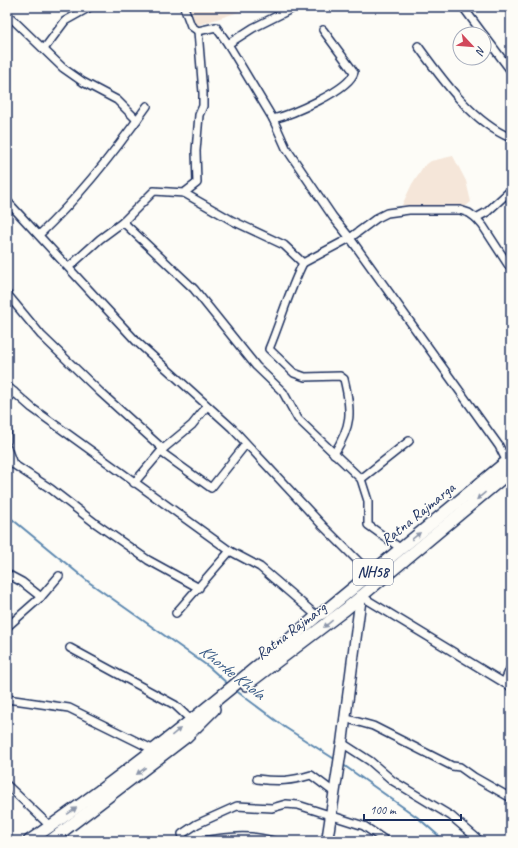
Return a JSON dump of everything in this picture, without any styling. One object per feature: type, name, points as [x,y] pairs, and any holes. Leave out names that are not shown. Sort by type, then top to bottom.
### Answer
[{"type":"main road","name":"Ratna Rajmarga","points":[[238,687],[317,616],[375,578],[400,548],[510,465]]},
{"type":"main road","name":"Ratna Rajmarg","points":[[29,841],[101,791],[191,720],[346,609],[361,596],[375,578],[510,465]]},
{"type":"main road","points":[[327,841],[332,817],[361,596]]},
{"type":"main road","points":[[338,601],[346,609]]},
{"type":"main road","name":"Ratna Rajmarg","points":[[50,841],[186,737],[220,700]]},
{"type":"street","points":[[44,49],[65,21],[90,7]]},
{"type":"street","points":[[184,7],[191,26],[198,31],[216,27],[228,44],[272,119],[286,148],[333,217],[350,238],[499,446],[510,465]]},
{"type":"street","points":[[228,44],[253,28],[295,7]]},
{"type":"street","points":[[463,7],[477,26]]},
{"type":"street","points":[[7,14],[63,68],[83,82],[117,100],[137,120]]},
{"type":"street","points":[[272,119],[282,117],[323,99],[337,91],[353,77],[354,72],[323,30]]},
{"type":"street","points":[[184,193],[197,183],[198,174],[196,150],[199,115],[203,106],[204,93],[198,31]]},
{"type":"street","points":[[418,46],[446,83],[486,125],[511,138]]},
{"type":"street","points":[[492,46],[511,71]]},
{"type":"street","points":[[40,235],[68,207],[112,156],[147,106]]},
{"type":"street","points":[[476,218],[486,212],[511,190]]},
{"type":"street","points":[[69,267],[100,239],[123,222],[154,191],[184,193],[233,220],[284,245],[303,263]]},
{"type":"street","points":[[7,201],[40,235],[136,341],[232,428],[323,526],[375,578]]},
{"type":"street","points":[[334,454],[350,421],[350,404],[344,379],[340,376],[305,377],[294,373],[269,349],[285,310],[293,284],[303,263],[350,238],[377,218],[387,214],[408,210],[443,212],[460,210],[469,213],[483,226],[511,269]]},
{"type":"street","points":[[123,222],[194,289],[256,366],[283,392],[298,419],[361,479],[368,501],[368,525],[400,548]]},
{"type":"street","points":[[7,294],[41,335],[100,392],[162,450],[211,488],[246,444]]},
{"type":"street","points":[[7,386],[32,408],[134,483],[230,551],[260,567],[317,616]]},
{"type":"street","points":[[7,400],[14,392]]},
{"type":"street","points":[[134,483],[162,450],[192,425],[207,406]]},
{"type":"street","points":[[7,430],[7,441]]},
{"type":"street","points":[[361,479],[409,441]]},
{"type":"street","points":[[7,448],[13,464],[51,489],[95,523],[148,560],[199,588]]},
{"type":"street","points":[[176,614],[230,551]]},
{"type":"street","points":[[7,574],[22,582],[41,597]]},
{"type":"street","points":[[7,627],[41,597],[59,576]]},
{"type":"street","points":[[361,596],[511,687]]},
{"type":"street","points":[[70,648],[175,705],[191,720]]},
{"type":"street","points":[[504,683],[511,667]]},
{"type":"street","points":[[7,699],[69,708],[154,750]]},
{"type":"street","points":[[344,718],[373,726],[452,766],[460,767],[474,777],[511,798]]},
{"type":"street","points":[[342,743],[370,761],[393,781],[451,816],[480,841]]},
{"type":"street","points":[[258,779],[291,781],[311,775],[335,793]]},
{"type":"street","points":[[7,785],[50,826]]},
{"type":"street","points":[[184,841],[182,834],[197,824],[237,806],[272,808],[286,804],[298,805],[364,826],[386,841]]},
{"type":"street","points":[[202,841],[230,836],[262,838],[273,841]]},
{"type":"shaded area","points":[[190,7],[241,7],[242,11],[195,26]]},
{"type":"shaded area","points":[[453,156],[466,181],[471,202],[466,206],[449,207],[402,205],[412,184],[423,167],[431,161]]},
{"type":"waterway","name":"Khorke Khola","points":[[7,515],[90,583],[209,667],[229,685]]},
{"type":"waterway","name":"Khorke Khola","points":[[235,690],[286,728],[336,760]]},
{"type":"waterway","name":"Khorke Khola","points":[[342,764],[417,817],[440,837],[447,841]]}]
